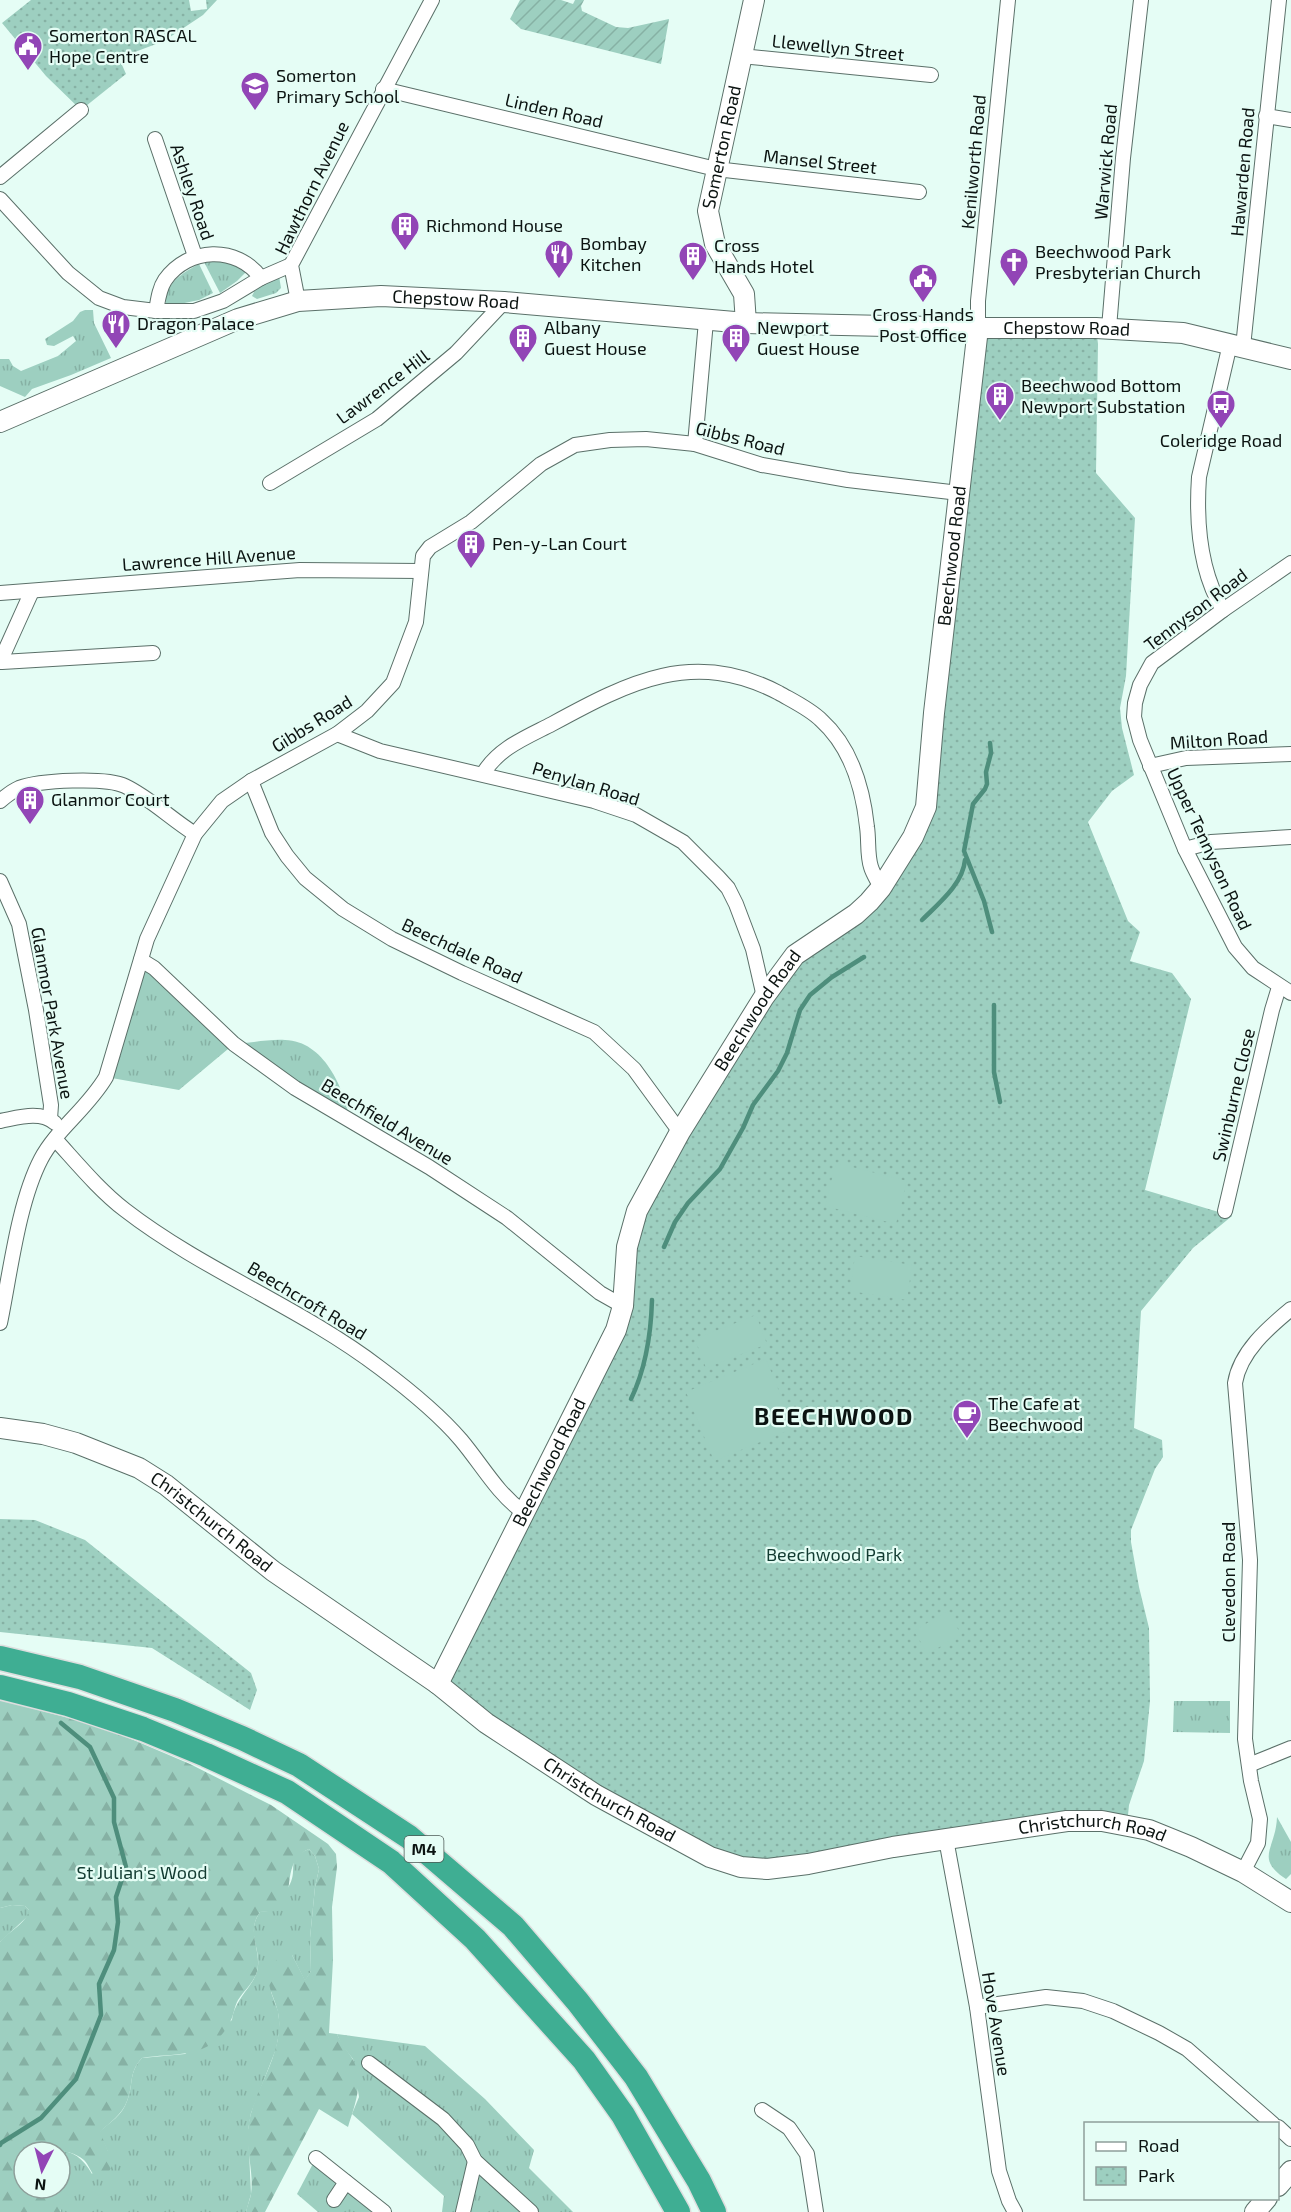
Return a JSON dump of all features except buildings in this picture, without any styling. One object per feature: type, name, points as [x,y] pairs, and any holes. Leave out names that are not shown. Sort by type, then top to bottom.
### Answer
[{"type":"highway","name":"M4","points":[[0,1658],[80,1677],[175,1710],[242,1738],[299,1766],[409,1837],[513,1926],[578,2002],[636,2077],[699,2181],[714,2212]]},
{"type":"highway","name":"M4","points":[[0,1687],[68,1704],[142,1729],[206,1755],[287,1792],[391,1862],[475,1940],[584,2060],[623,2115],[678,2212]]},
{"type":"street","name":"Hawthorn Avenue","points":[[298,301],[291,265],[432,0]]},
{"type":"street","name":"Somerton Road","points":[[746,323],[744,294],[715,244],[708,211],[754,0]]},
{"type":"street","name":"Kenilworth Road","points":[[978,328],[978,301],[1008,0]]},
{"type":"street","name":"Warwick Road","points":[[1109,328],[1122,158],[1141,0]]},
{"type":"street","name":"Hawarden Road","points":[[1237,346],[1279,0]]},
{"type":"street","name":"Llewellyn Street","points":[[741,56],[932,75]]},
{"type":"street","name":"Linden Road","points":[[383,89],[716,169]]},
{"type":"street","points":[[0,177],[81,110]]},
{"type":"street","points":[[1266,116],[1291,120]]},
{"type":"street","name":"Ashley Road","points":[[155,139],[195,256]]},
{"type":"street","name":"Mansel Street","points":[[716,169],[919,192]]},
{"type":"street","points":[[0,199],[54,260],[99,298],[123,307],[156,311],[194,311],[236,294],[261,278],[291,265]]},
{"type":"street","points":[[156,311],[160,291],[165,281],[182,263],[195,256],[223,254],[238,258],[248,263],[261,278]]},
{"type":"street","name":"Chepstow Road","points":[[1,421],[238,319],[298,301],[381,296],[504,302],[746,323],[978,328],[1109,328],[1183,333],[1291,359]]},
{"type":"street","name":"Lawrence Hill","points":[[270,483],[377,419],[456,353],[504,302]]},
{"type":"street","points":[[695,444],[706,321]]},
{"type":"street","name":"Beechwood Road","points":[[438,1684],[616,1330],[623,1306],[627,1247],[637,1211],[680,1132],[764,997],[795,954],[856,914],[881,888],[913,837],[926,807],[934,713],[978,328]]},
{"type":"street","points":[[1223,610],[1212,587],[1204,561],[1198,492],[1199,477],[1237,346]]},
{"type":"street","name":"Gibbs Road","points":[[0,1323],[31,1181],[41,1158],[98,1091],[106,1077],[147,939],[195,834],[222,801],[250,781],[337,734],[367,711],[393,683],[416,622],[423,556],[430,548],[471,522],[541,464],[575,445],[610,440],[646,439],[695,444],[762,465],[848,480],[959,493]]},
{"type":"street","name":"Tennyson Road","points":[[1150,766],[1134,717],[1135,703],[1142,680],[1152,663],[1291,563]]},
{"type":"street","name":"Lawrence Hill Avenue","points":[[0,593],[300,570],[421,571]]},
{"type":"street","points":[[32,591],[1,662],[153,653]]},
{"type":"street","points":[[483,774],[490,762],[505,750],[594,701],[630,686],[680,671],[710,671],[737,676],[768,687],[795,702],[822,720],[840,743],[861,788],[871,867],[881,888]]},
{"type":"street","name":"Penylan Road","points":[[337,734],[380,751],[594,801],[636,815],[683,842],[718,877],[732,896],[753,949],[764,997]]},
{"type":"street","name":"Milton Road","points":[[1150,766],[1186,758],[1291,754]]},
{"type":"street","name":"Upper Tennyson Road","points":[[1150,766],[1185,849],[1235,947],[1253,968],[1285,990]]},
{"type":"street","points":[[0,801],[20,788],[42,783],[90,781],[122,785],[140,794],[195,834]]},
{"type":"street","name":"Beechdale Road","points":[[250,781],[272,833],[287,856],[313,885],[344,909],[392,939],[594,1032],[634,1069],[680,1132]]},
{"type":"street","points":[[1185,849],[1225,840],[1291,837]]},
{"type":"street","name":"Glanmor Park Avenue","points":[[0,881],[19,924],[51,1105],[50,1119]]},
{"type":"street","name":"Beechfield Avenue","points":[[141,960],[154,968],[234,1044],[286,1082],[429,1167],[507,1218],[600,1293],[623,1306]]},
{"type":"street","name":"Swinburne Close","points":[[1225,1211],[1272,1010],[1285,990]]},
{"type":"street","points":[[0,1121],[26,1116],[50,1119]]},
{"type":"street","name":"Beechcroft Road","points":[[50,1119],[59,1135],[124,1209],[164,1237],[320,1328],[404,1386],[461,1440],[509,1502],[523,1512]]},
{"type":"street","name":"Clevedon Road","points":[[1243,1872],[1258,1843],[1260,1813],[1249,1765],[1245,1715],[1250,1560],[1236,1383],[1238,1370],[1244,1357],[1266,1331],[1291,1309]]},
{"type":"street","name":"Christchurch Road","points":[[0,1428],[43,1434],[76,1443],[139,1468],[166,1485],[273,1571],[438,1684],[486,1723],[596,1795],[689,1846],[741,1867],[767,1869],[808,1864],[894,1847],[1067,1821],[1102,1821],[1149,1830],[1199,1851],[1243,1872],[1291,1902]]},
{"type":"street","points":[[1249,1765],[1291,1748]]},
{"type":"street","name":"Hove Avenue","points":[[946,1839],[977,2007],[999,2171],[1015,2212]]},
{"type":"street","points":[[977,2007],[1046,1997],[1083,2001],[1113,2011],[1187,2049],[1271,2122]]},
{"type":"street","points":[[369,2063],[443,2119],[467,2145],[475,2161],[531,2212]]},
{"type":"street","points":[[762,2110],[789,2128],[807,2154],[816,2212]]},
{"type":"street","points":[[1279,2128],[1291,2139]]},
{"type":"street","points":[[316,2158],[384,2212]]},
{"type":"street","points":[[463,2212],[475,2161]]},
{"type":"street","points":[[1279,2185],[1291,2171]]},
{"type":"street","points":[[334,2200],[346,2182]]},
{"type":"street","points":[[1255,2212],[1266,2200]]},
{"type":"green space","points":[[31,0],[189,0],[191,11],[207,9],[206,0],[217,0],[203,15],[164,41],[119,58],[126,74],[81,110],[46,76],[2,23]]},
{"type":"green space","points":[[520,0],[561,0],[573,4],[575,0],[584,0],[581,6],[582,11],[616,27],[628,28],[669,19],[661,64],[521,29],[510,19]]},
{"type":"green space","points":[[219,259],[248,270],[220,293],[203,260]]},
{"type":"green space","points":[[199,264],[213,293],[199,300],[170,306],[166,304],[171,285],[181,275]]},
{"type":"green space","points":[[279,276],[281,288],[276,293],[257,299],[252,296],[257,286]]},
{"type":"green space","points":[[93,310],[94,323],[111,358],[32,389],[25,397],[0,386],[0,359],[9,359],[13,366],[21,371],[58,356],[76,341],[73,336],[54,346],[47,345],[45,339],[73,321],[80,312]]},
{"type":"green space","name":"Beechwood Park","points":[[978,328],[1096,328],[1098,344],[1096,473],[1135,518],[1126,676],[1120,708],[1122,728],[1134,775],[1112,791],[1088,822],[1128,921],[1140,932],[1130,961],[1172,973],[1191,999],[1145,1190],[1232,1216],[1193,1248],[1141,1311],[1134,1428],[1162,1440],[1163,1457],[1155,1469],[1131,1530],[1139,1587],[1149,1628],[1150,1701],[1144,1761],[1129,1805],[1127,1825],[1102,1821],[808,1864],[711,1857],[438,1684],[605,1352],[637,1211],[795,955],[856,914],[913,837]]},
{"type":"green space","points":[[141,960],[234,1044],[179,1090],[106,1077]]},
{"type":"green space","points":[[285,1040],[299,1042],[311,1048],[330,1068],[343,1094],[350,1120],[234,1044]]},
{"type":"green space","points":[[836,1163],[907,1181],[896,1224],[825,1206]]},
{"type":"green space","points":[[855,1256],[912,1265],[907,1300],[850,1291]]},
{"type":"green space","points":[[756,1315],[767,1344],[706,1368],[695,1339]]},
{"type":"green space","points":[[766,1359],[794,1428],[714,1461],[686,1392]]},
{"type":"green space","points":[[0,1519],[35,1520],[85,1540],[251,1673],[257,1690],[250,1710],[152,1648],[0,1632]]},
{"type":"green space","points":[[947,1611],[961,1634],[928,1654],[914,1631]]},
{"type":"green space","name":"St Julian's Wood","points":[[0,1700],[96,1725],[190,1764],[271,1805],[328,1844],[336,1854],[337,1867],[332,1907],[333,1960],[329,2033],[337,2034],[352,2058],[358,2075],[358,2092],[348,2127],[319,2109],[265,2212],[246,2212],[252,2186],[248,2146],[250,2117],[274,2055],[279,2029],[277,2007],[270,1990],[270,1973],[283,1952],[292,1955],[305,1980],[311,1971],[310,1938],[319,1869],[315,1856],[309,1849],[301,1853],[293,1866],[285,1907],[278,1911],[260,1912],[256,1919],[254,1932],[258,1958],[257,1970],[254,1979],[238,2000],[222,2034],[203,2049],[142,2058],[138,2063],[125,2106],[100,2132],[112,2155],[112,2166],[106,2177],[97,2179],[84,2160],[72,2153],[72,2140],[12,2140],[12,2200],[64,2200],[60,2212],[0,2212],[0,1942],[25,1919],[29,1910],[25,1906],[12,1905],[0,1908]]},
{"type":"green space","points":[[1174,1701],[1230,1701],[1230,1733],[1173,1732]]},
{"type":"green space","points":[[1277,1817],[1291,1842],[1291,1874],[1286,1879],[1276,1872],[1269,1859]]},
{"type":"green space","points":[[309,1849],[315,1856],[319,1869],[310,1938],[311,1971],[305,1981],[292,1955],[271,1992],[278,2011],[280,2028],[276,2049],[251,2113],[248,2130],[251,2194],[246,2212],[60,2212],[61,2210],[52,2200],[72,2200],[72,2154],[83,2161],[92,2174],[108,2152],[99,2132],[125,2106],[133,2074],[142,2058],[185,2054],[232,2020],[237,2004],[257,1973],[258,1959],[254,1933],[256,1919],[260,1912],[268,1911],[290,1884],[295,1860],[302,1852]]},
{"type":"green space","points":[[12,1905],[25,1906],[29,1910],[29,1915],[0,1942],[0,1908]]},
{"type":"green space","points":[[337,2034],[425,2046],[485,2099],[534,2150],[529,2168],[573,2212],[442,2212],[444,2196],[352,2114],[359,2097],[353,2059],[341,2044]]},
{"type":"green space","points":[[316,2158],[384,2212],[318,2212],[297,2194]]},
{"type":"waterway","points":[[990,743],[991,753],[986,772],[987,784],[973,804],[964,851],[984,901],[992,932]]},
{"type":"waterway","points":[[922,920],[955,885],[965,860]]},
{"type":"waterway","points":[[664,1247],[675,1222],[688,1203],[720,1169],[753,1105],[778,1071],[787,1053],[800,1010],[810,995],[832,977],[864,957]]},
{"type":"waterway","points":[[994,1005],[994,1072],[1000,1102]]},
{"type":"waterway","points":[[631,1399],[647,1351],[652,1300]]},
{"type":"waterway","points":[[0,2145],[41,2118],[76,2079],[101,2015],[99,1984],[114,1950],[118,1922],[116,1897],[126,1867],[114,1822],[114,1798],[90,1747],[61,1723]]},
{"type":"place","name":"Somerton RASCAL Hope Centre","points":[[28,72]]},
{"type":"place","name":"Somerton Primary School","points":[[255,112]]},
{"type":"place","name":"Richmond House","points":[[405,252]]},
{"type":"place","name":"Bombay Kitchen","points":[[559,280]]},
{"type":"place","name":"Cross Hands Hotel","points":[[693,282]]},
{"type":"place","name":"Beechwood Park Presbyterian Church","points":[[1014,288]]},
{"type":"place","name":"Cross Hands Post Office","points":[[923,304]]},
{"type":"place","name":"Dragon Palace","points":[[116,350]]},
{"type":"place","name":"Albany Guest House","points":[[523,364]]},
{"type":"place","name":"Newport Guest House","points":[[736,364]]},
{"type":"place","name":"Beechwood Bottom Newport Substation","points":[[1000,422]]},
{"type":"place","name":"Coleridge Road","points":[[1221,430]]},
{"type":"place","name":"Pen-y-Lan Court","points":[[471,570]]},
{"type":"place","name":"Glanmor Court","points":[[30,826]]},
{"type":"place","name":"The Cafe at Beechwood","points":[[967,1440]]},
{"type":"district","name":"BEECHWOOD","points":[[834,1417]]}]
